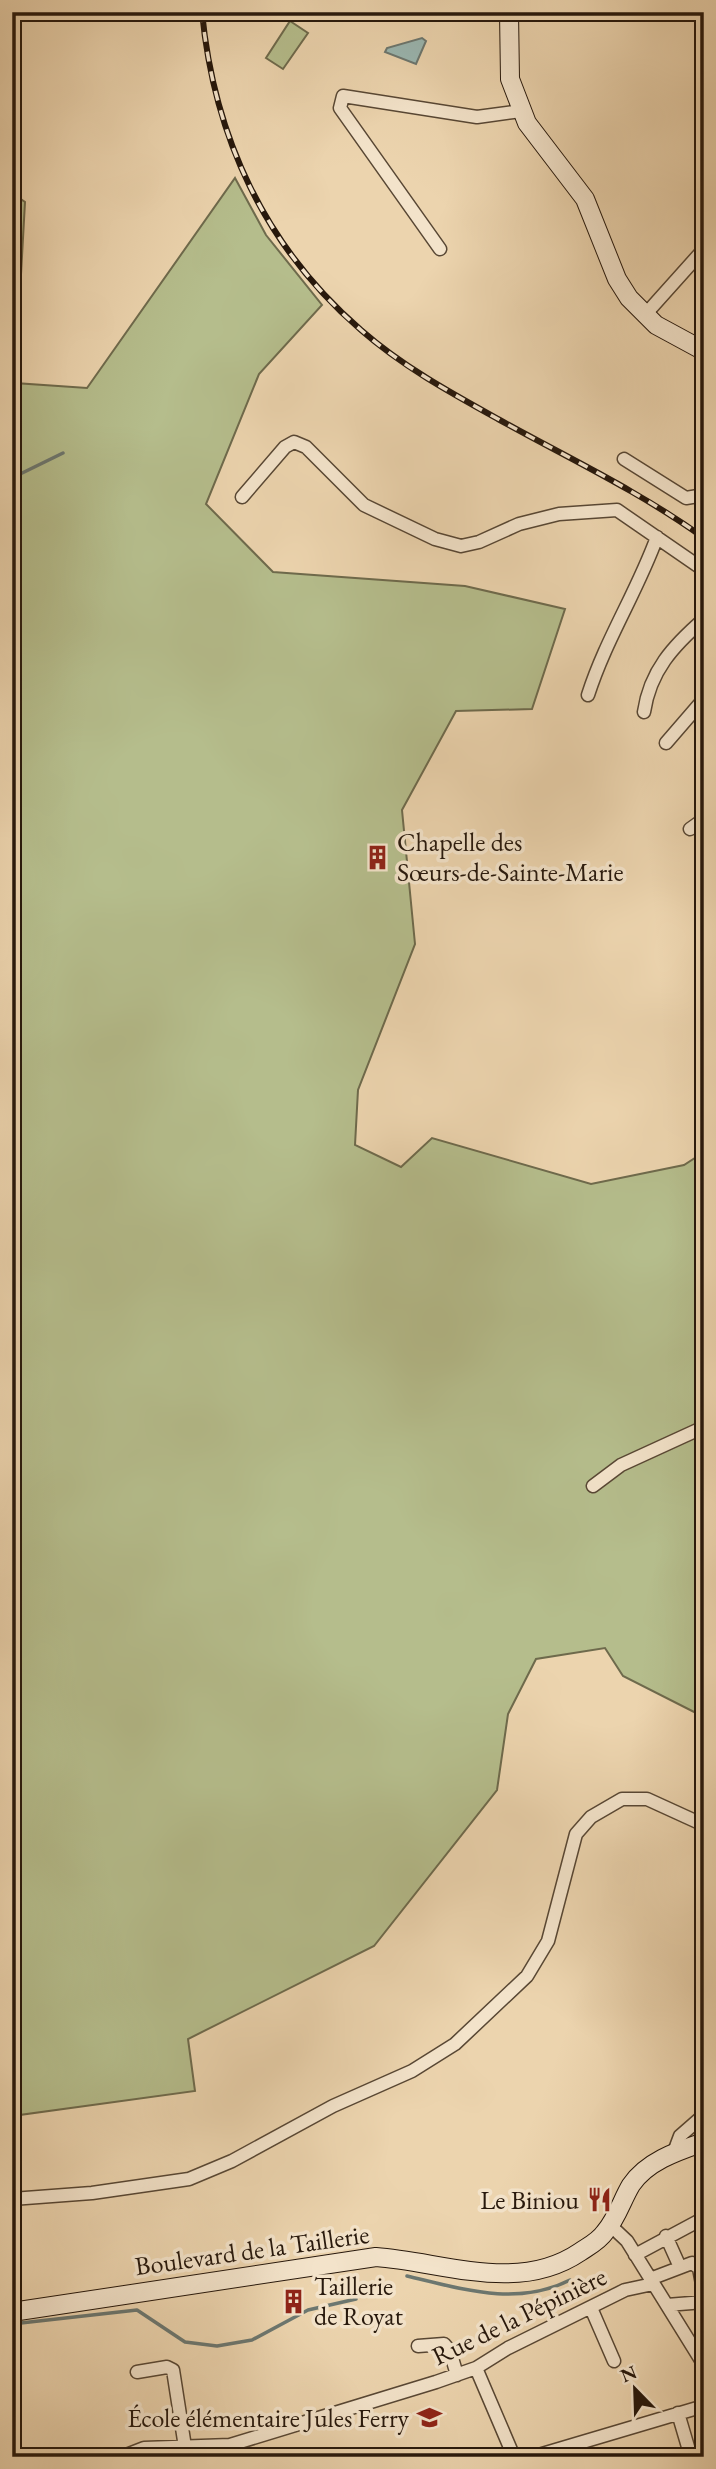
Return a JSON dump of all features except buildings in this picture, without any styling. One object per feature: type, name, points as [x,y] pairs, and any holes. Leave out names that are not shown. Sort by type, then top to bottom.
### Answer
[{"type":"main road","points":[[509,12],[510,79],[521,111],[534,134],[585,199],[617,279],[644,316],[704,351]]},
{"type":"main road","name":"Boulevard de la Taillerie","points":[[12,2312],[376,2257],[514,2275],[563,2263],[598,2240],[610,2225],[632,2183],[656,2161],[704,2142]]},
{"type":"street","points":[[440,249],[340,108],[342,96],[477,117],[521,111]]},
{"type":"street","points":[[644,316],[704,249]]},
{"type":"street","points":[[242,497],[285,447],[293,442],[306,447],[364,505],[435,539],[461,545],[479,542],[519,524],[559,514],[617,510],[704,570]]},
{"type":"street","points":[[625,459],[687,498],[704,495]]},
{"type":"street","points":[[588,695],[605,646],[642,578],[657,537]]},
{"type":"street","points":[[643,712],[648,687],[656,671],[704,619]]},
{"type":"street","points":[[666,743],[704,699]]},
{"type":"street","points":[[690,828],[704,818]]},
{"type":"street","points":[[593,1486],[621,1465],[655,1452],[704,1427]]},
{"type":"street","points":[[12,2199],[92,2193],[189,2179],[232,2161],[333,2106],[412,2071],[455,2045],[527,1976],[548,1941],[576,1834],[591,1817],[622,1799],[647,1799],[704,1825]]},
{"type":"street","points":[[674,2152],[680,2136],[704,2115]]},
{"type":"street","points":[[635,2255],[704,2218]]},
{"type":"street","points":[[610,2225],[627,2241],[704,2365]]},
{"type":"street","points":[[666,2236],[680,2265],[692,2263],[699,2268],[704,2295]]},
{"type":"street","name":"Rue de la Pépinière","points":[[126,2456],[144,2448],[230,2445],[457,2375],[476,2368],[508,2348],[625,2290],[651,2282],[680,2265]]},
{"type":"street","points":[[667,2305],[704,2302]]},
{"type":"street","points":[[591,2308],[614,2361]]},
{"type":"street","points":[[418,2346],[444,2344],[450,2351],[457,2375]]},
{"type":"street","points":[[137,2372],[167,2367],[173,2370],[185,2447]]},
{"type":"street","points":[[476,2368],[514,2457]]},
{"type":"street","points":[[532,2457],[704,2406]]},
{"type":"street","points":[[678,2413],[691,2457]]},
{"type":"green space","points":[[290,21],[308,33],[283,69],[266,58]]},
{"type":"green space","points":[[235,178],[266,235],[322,305],[259,374],[206,504],[273,572],[465,586],[565,609],[532,709],[456,711],[402,810],[415,944],[358,1090],[355,1145],[401,1167],[432,1138],[591,1184],[684,1165],[704,1152],[704,1717],[623,1676],[605,1648],[536,1659],[508,1714],[497,1790],[374,1946],[188,2039],[195,2091],[12,2116],[12,193],[25,202],[15,383],[87,388]]},
{"type":"water","points":[[422,38],[426,41],[416,64],[385,52],[387,48]]},
{"type":"waterway","points":[[12,478],[63,453]]},
{"type":"waterway","points":[[696,2186],[704,2181]]},
{"type":"waterway","points":[[407,2276],[469,2290],[510,2294],[530,2293],[570,2280]]},
{"type":"waterway","points":[[12,2324],[137,2310],[185,2342],[217,2346],[252,2340],[308,2310],[356,2299]]},
{"type":"railway","points":[[202,12],[218,103],[232,146],[250,187],[272,226],[297,263],[327,298],[377,343],[427,378],[629,490],[704,538]]},
{"type":"place","name":"Chapelle des Sœurs-de-Sainte-Marie","points":[[377,857]]},
{"type":"place","name":"Le Biniou","points":[[599,2200]]},
{"type":"place","name":"Taillerie de Royat","points":[[294,2301]]},
{"type":"place","name":"École élémentaire Jules Ferry","points":[[429,2418]]}]
